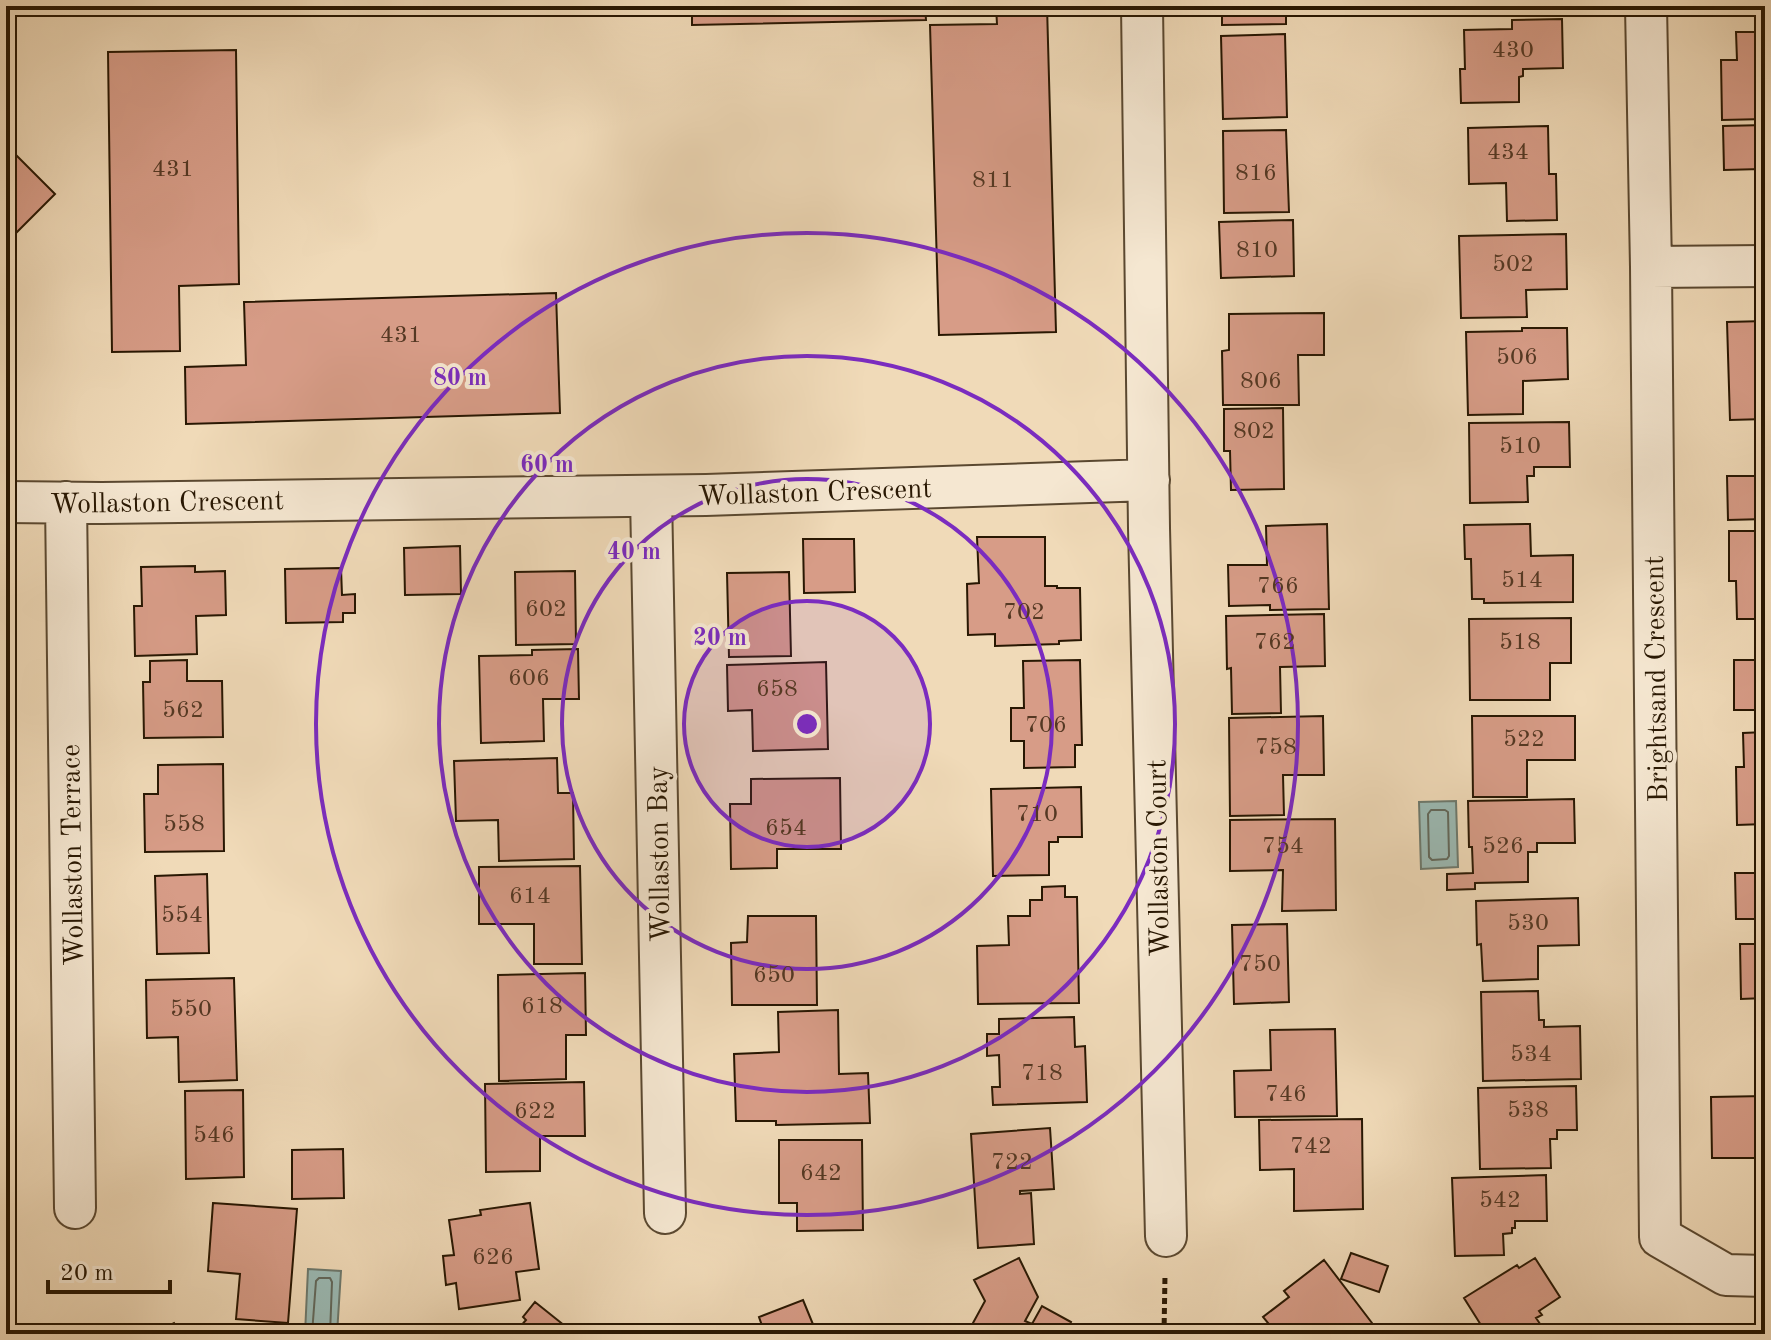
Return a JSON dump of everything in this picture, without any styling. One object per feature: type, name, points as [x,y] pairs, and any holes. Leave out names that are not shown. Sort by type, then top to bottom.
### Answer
[{"type":"street","points":[[1142,6],[1149,480]]},
{"type":"street","name":"Brightsand Crescent","points":[[1646,6],[1660,1237],[1726,1275],[1765,1276]]},
{"type":"street","points":[[1651,267],[1765,266]]},
{"type":"street","name":"Wollaston Crescent","points":[[6,502],[651,496],[1149,480]]},
{"type":"street","name":"Wollaston Court","points":[[1149,480],[1166,1236]]},
{"type":"street","name":"Wollaston Bay","points":[[651,496],[665,1213]]},
{"type":"street","name":"Wollaston Terrace","points":[[66,502],[75,1208]]},
{"type":"path","points":[[1164,1334],[1166,1236]]},
{"type":"water","points":[[1456,801],[1458,867],[1421,869],[1419,802]]},
{"type":"water","points":[[308,1269],[341,1271],[337,1334],[305,1334]]},
{"type":"building","points":[[692,6],[925,6],[926,20],[692,25]]},
{"type":"building","points":[[996,6],[1047,6],[1056,332],[939,335],[930,25],[997,24]]},
{"type":"building","points":[[1222,6],[1286,6],[1286,24],[1222,25]]},
{"type":"building","points":[[1459,6],[1531,6],[1532,14],[1459,15]]},
{"type":"building","points":[[1562,19],[1563,68],[1523,69],[1523,76],[1519,77],[1519,102],[1461,103],[1460,69],[1465,69],[1464,30],[1512,29],[1512,20]]},
{"type":"building","points":[[1736,32],[1765,32],[1765,119],[1722,120],[1721,60],[1737,60]]},
{"type":"building","points":[[1285,34],[1287,117],[1223,119],[1221,36]]},
{"type":"building","points":[[236,50],[239,284],[179,286],[180,351],[112,352],[108,52]]},
{"type":"building","points":[[1765,125],[1765,206],[1762,206],[1761,169],[1724,170],[1723,126]]},
{"type":"building","points":[[1548,126],[1549,174],[1556,174],[1557,220],[1507,221],[1506,183],[1469,184],[1468,128]]},
{"type":"building","points":[[1286,130],[1289,212],[1224,213],[1223,131]]},
{"type":"building","points":[[6,145],[55,194],[6,243]]},
{"type":"building","points":[[1293,220],[1294,276],[1221,278],[1219,222]]},
{"type":"building","points":[[1566,234],[1567,289],[1526,290],[1527,317],[1461,318],[1459,236]]},
{"type":"building","points":[[556,293],[560,413],[186,424],[185,367],[246,365],[244,302]]},
{"type":"building","points":[[1324,313],[1324,355],[1298,355],[1299,405],[1223,405],[1222,351],[1229,350],[1229,314]]},
{"type":"building","points":[[1765,321],[1765,419],[1730,420],[1727,322]]},
{"type":"building","points":[[1522,328],[1567,328],[1568,379],[1523,381],[1523,414],[1468,415],[1466,332],[1522,331]]},
{"type":"building","points":[[1283,408],[1284,489],[1231,490],[1230,451],[1224,451],[1224,409]]},
{"type":"building","points":[[1569,422],[1570,467],[1534,467],[1534,476],[1527,476],[1528,502],[1470,503],[1469,423]]},
{"type":"building","points":[[1758,437],[1765,437],[1765,519],[1728,520],[1727,476],[1758,476]]},
{"type":"building","points":[[1327,524],[1329,609],[1270,610],[1270,605],[1229,606],[1228,565],[1267,565],[1266,526]]},
{"type":"building","points":[[1530,524],[1531,556],[1573,555],[1573,602],[1484,603],[1484,599],[1472,599],[1471,559],[1465,559],[1464,525]]},
{"type":"building","points":[[1729,531],[1765,531],[1765,619],[1737,619],[1736,581],[1729,581]]},
{"type":"building","points":[[977,537],[1045,537],[1045,586],[1080,588],[1081,640],[1059,641],[1059,644],[995,646],[995,634],[968,635],[967,584],[979,583]]},
{"type":"building","points":[[803,539],[854,539],[855,592],[804,593]]},
{"type":"building","points":[[460,546],[461,594],[405,595],[404,548]]},
{"type":"building","points":[[195,566],[195,572],[225,571],[226,615],[196,616],[197,654],[135,656],[134,606],[142,606],[141,567]]},
{"type":"building","points":[[341,568],[342,595],[355,594],[355,613],[343,613],[343,622],[286,623],[285,569]]},
{"type":"building","points":[[575,571],[576,644],[516,645],[515,572]]},
{"type":"building","points":[[789,572],[791,656],[729,657],[727,573]]},
{"type":"building","points":[[1324,614],[1325,666],[1280,667],[1281,713],[1232,714],[1226,616]]},
{"type":"building","points":[[1571,618],[1571,663],[1550,663],[1550,700],[1470,700],[1469,619]]},
{"type":"building","points":[[578,649],[579,699],[543,699],[544,741],[481,743],[479,656],[532,655],[532,650]]},
{"type":"building","points":[[187,660],[187,681],[222,681],[223,737],[144,738],[143,682],[150,682],[150,661]]},
{"type":"building","points":[[1080,660],[1082,745],[1075,745],[1075,767],[1024,768],[1024,741],[1011,741],[1011,708],[1024,708],[1023,661]]},
{"type":"building","points":[[1734,660],[1765,660],[1765,710],[1734,710]]},
{"type":"building","points":[[826,662],[828,749],[753,751],[752,710],[728,711],[727,665]]},
{"type":"building","points":[[1323,716],[1324,775],[1283,775],[1284,815],[1230,816],[1229,718]]},
{"type":"building","points":[[1472,716],[1575,716],[1575,760],[1527,760],[1527,797],[1473,797]]},
{"type":"building","points":[[1765,732],[1765,824],[1737,825],[1736,767],[1744,767],[1743,733]]},
{"type":"building","points":[[557,758],[558,793],[573,793],[574,859],[499,861],[498,820],[456,821],[454,761]]},
{"type":"building","points":[[223,764],[224,851],[145,852],[144,794],[158,794],[158,765]]},
{"type":"building","points":[[840,778],[841,849],[777,849],[777,868],[731,869],[730,804],[751,804],[751,779]]},
{"type":"building","points":[[1081,787],[1082,837],[1058,837],[1058,842],[1049,842],[1049,875],[993,876],[991,789]]},
{"type":"building","points":[[1574,799],[1575,843],[1537,843],[1537,852],[1528,852],[1528,882],[1475,883],[1475,889],[1447,890],[1447,874],[1473,873],[1468,801]]},
{"type":"building","points":[[1335,819],[1336,910],[1282,911],[1283,870],[1230,871],[1230,820]]},
{"type":"building","points":[[580,866],[582,964],[534,964],[534,924],[479,924],[479,867]]},
{"type":"building","points":[[1735,873],[1765,873],[1765,919],[1736,919]]},
{"type":"building","points":[[207,874],[209,953],[157,954],[155,876]]},
{"type":"building","points":[[1065,886],[1065,897],[1077,897],[1079,1003],[978,1004],[977,946],[1009,945],[1008,916],[1030,916],[1030,900],[1042,900],[1042,887]]},
{"type":"building","points":[[1578,898],[1579,945],[1538,946],[1538,979],[1483,981],[1481,944],[1477,945],[1476,901]]},
{"type":"building","points":[[748,916],[816,916],[817,1005],[732,1005],[731,943],[747,942]]},
{"type":"building","points":[[1287,924],[1289,1002],[1234,1004],[1232,925]]},
{"type":"building","points":[[1740,944],[1765,944],[1765,998],[1741,999]]},
{"type":"building","points":[[585,973],[586,1035],[566,1035],[566,1079],[499,1081],[498,975]]},
{"type":"building","points":[[234,978],[237,1080],[179,1082],[178,1037],[147,1038],[146,980]]},
{"type":"building","points":[[1538,991],[1539,1020],[1544,1020],[1544,1027],[1580,1026],[1581,1079],[1483,1081],[1481,992]]},
{"type":"building","points":[[838,1010],[839,1074],[868,1073],[870,1123],[776,1125],[776,1121],[736,1121],[734,1054],[779,1052],[778,1012]]},
{"type":"building","points":[[1074,1017],[1075,1047],[1085,1046],[1087,1102],[993,1105],[992,1087],[1000,1087],[999,1055],[987,1056],[987,1034],[999,1034],[999,1019]]},
{"type":"building","points":[[1335,1029],[1337,1116],[1235,1117],[1234,1071],[1271,1070],[1270,1030]]},
{"type":"building","points":[[584,1082],[585,1136],[540,1136],[540,1171],[486,1172],[485,1084]]},
{"type":"building","points":[[1576,1086],[1577,1130],[1557,1130],[1557,1139],[1550,1139],[1551,1168],[1480,1169],[1478,1088]]},
{"type":"building","points":[[243,1090],[244,1177],[186,1179],[185,1091]]},
{"type":"building","points":[[1765,1096],[1765,1198],[1756,1198],[1755,1158],[1712,1158],[1711,1097]]},
{"type":"building","points":[[1362,1119],[1363,1209],[1294,1211],[1294,1169],[1260,1170],[1259,1120]]},
{"type":"building","points":[[1050,1128],[1054,1189],[1020,1191],[1020,1194],[1031,1193],[1034,1244],[978,1248],[971,1134]]},
{"type":"building","points":[[779,1140],[862,1140],[863,1230],[797,1231],[797,1203],[779,1203]]},
{"type":"building","points":[[343,1149],[344,1198],[292,1199],[292,1150]]},
{"type":"building","points":[[1546,1175],[1547,1221],[1515,1221],[1512,1233],[1503,1234],[1504,1255],[1455,1256],[1452,1178]]},
{"type":"building","points":[[213,1203],[297,1209],[288,1323],[236,1319],[240,1274],[208,1271]]},
{"type":"building","points":[[530,1203],[539,1269],[516,1272],[520,1300],[459,1309],[456,1283],[446,1285],[443,1256],[454,1255],[449,1220],[481,1215],[480,1210]]},
{"type":"building","points":[[1351,1253],[1388,1266],[1379,1292],[1341,1279]]},
{"type":"building","points":[[1019,1258],[1038,1297],[1025,1321],[1032,1324],[1042,1306],[1071,1322],[1065,1334],[967,1334],[985,1301],[974,1280]]},
{"type":"building","points":[[1535,1258],[1560,1297],[1539,1311],[1542,1315],[1536,1318],[1547,1334],[1484,1334],[1464,1298],[1517,1265],[1519,1268]]},
{"type":"building","points":[[1324,1260],[1372,1323],[1358,1334],[1277,1334],[1263,1317],[1289,1297],[1284,1291]]},
{"type":"building","points":[[803,1300],[817,1334],[765,1334],[759,1317]]},
{"type":"building","points":[[535,1302],[575,1334],[514,1334]]},
{"type":"building","points":[[174,1323],[180,1334],[153,1334]]}]
